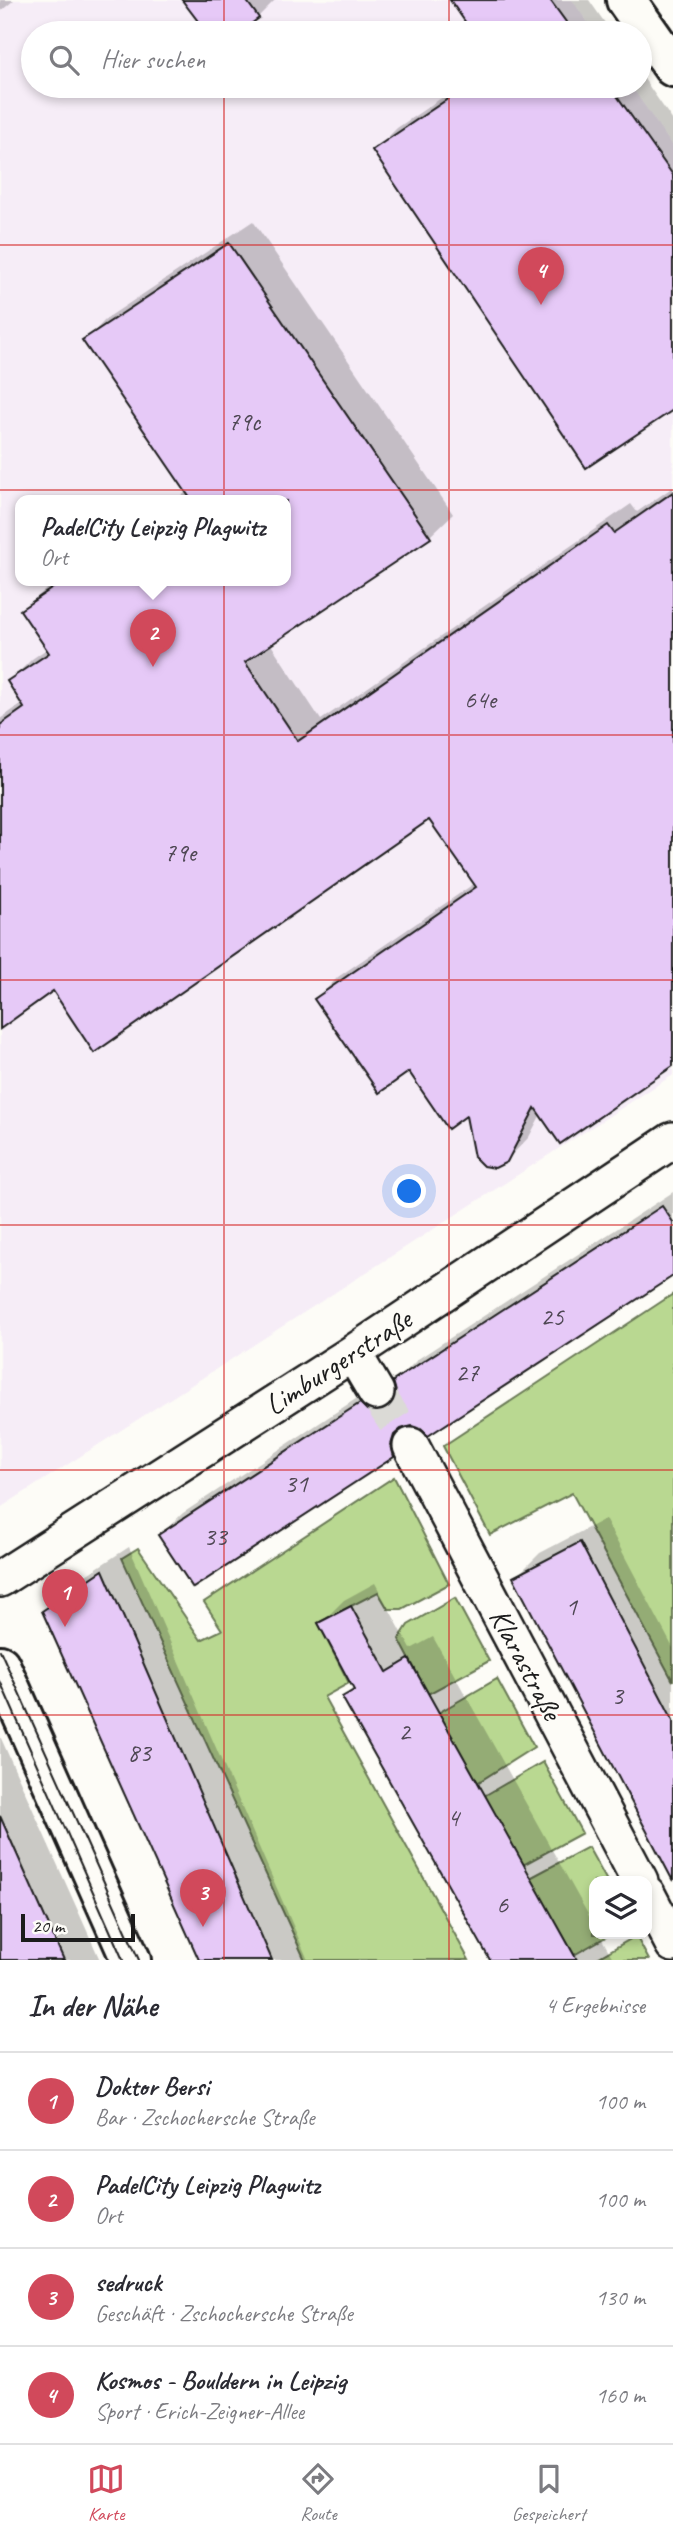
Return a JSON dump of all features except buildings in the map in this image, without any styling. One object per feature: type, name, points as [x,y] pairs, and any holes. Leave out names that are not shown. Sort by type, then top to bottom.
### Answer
[{"type":"main road","points":[[626,0],[641,21]]},
{"type":"main road","points":[[652,37],[673,67]]},
{"type":"main road","points":[[0,1665],[131,1960]]},
{"type":"street","name":"Limburgerstraße","points":[[0,1579],[353,1353],[673,1140]]},
{"type":"street","points":[[353,1353],[376,1392]]},
{"type":"street","name":"Klarastraße","points":[[411,1447],[637,1876]]},
{"type":"street","points":[[652,1904],[673,1944]]},
{"type":"shaded area","points":[[0,0],[572,0],[587,21],[21,21],[21,98],[639,98],[673,147],[673,1075],[0,1508]]},
{"type":"green space","points":[[673,1294],[673,1681],[572,1493],[490,1535],[443,1446]]},
{"type":"green space","points":[[394,1477],[449,1584],[402,1609],[388,1609],[378,1592],[318,1623],[349,1683],[324,1697],[469,1960],[305,1960],[122,1558],[138,1548],[201,1640],[222,1630],[204,1602]]},
{"type":"green space","points":[[455,1598],[489,1661],[428,1694],[399,1639],[408,1625]]},
{"type":"green space","points":[[497,1679],[534,1747],[477,1783],[438,1713]]},
{"type":"green space","points":[[543,1762],[582,1833],[523,1865],[484,1796]]},
{"type":"green space","points":[[588,1847],[604,1876],[589,1876],[589,1939],[602,1939],[574,1955],[530,1878]]},
{"type":"green space","points":[[631,1939],[638,1939],[649,1960],[594,1960]]},
{"type":"tunnel","points":[[376,1392],[411,1446]]},
{"type":"tram line","points":[[0,1650],[139,1960]]},
{"type":"tram line","points":[[0,1681],[123,1960]]},
{"type":"place","name":"Kosmos - Bouldern in Leipzig","points":[[541,305]]},
{"type":"place","name":"PadelCity Leipzig Plagwitz","points":[[153,667]]},
{"type":"place","name":"Doktor Bersi","points":[[65,1627]]},
{"type":"place","name":"sedruck","points":[[203,1927]]}]
